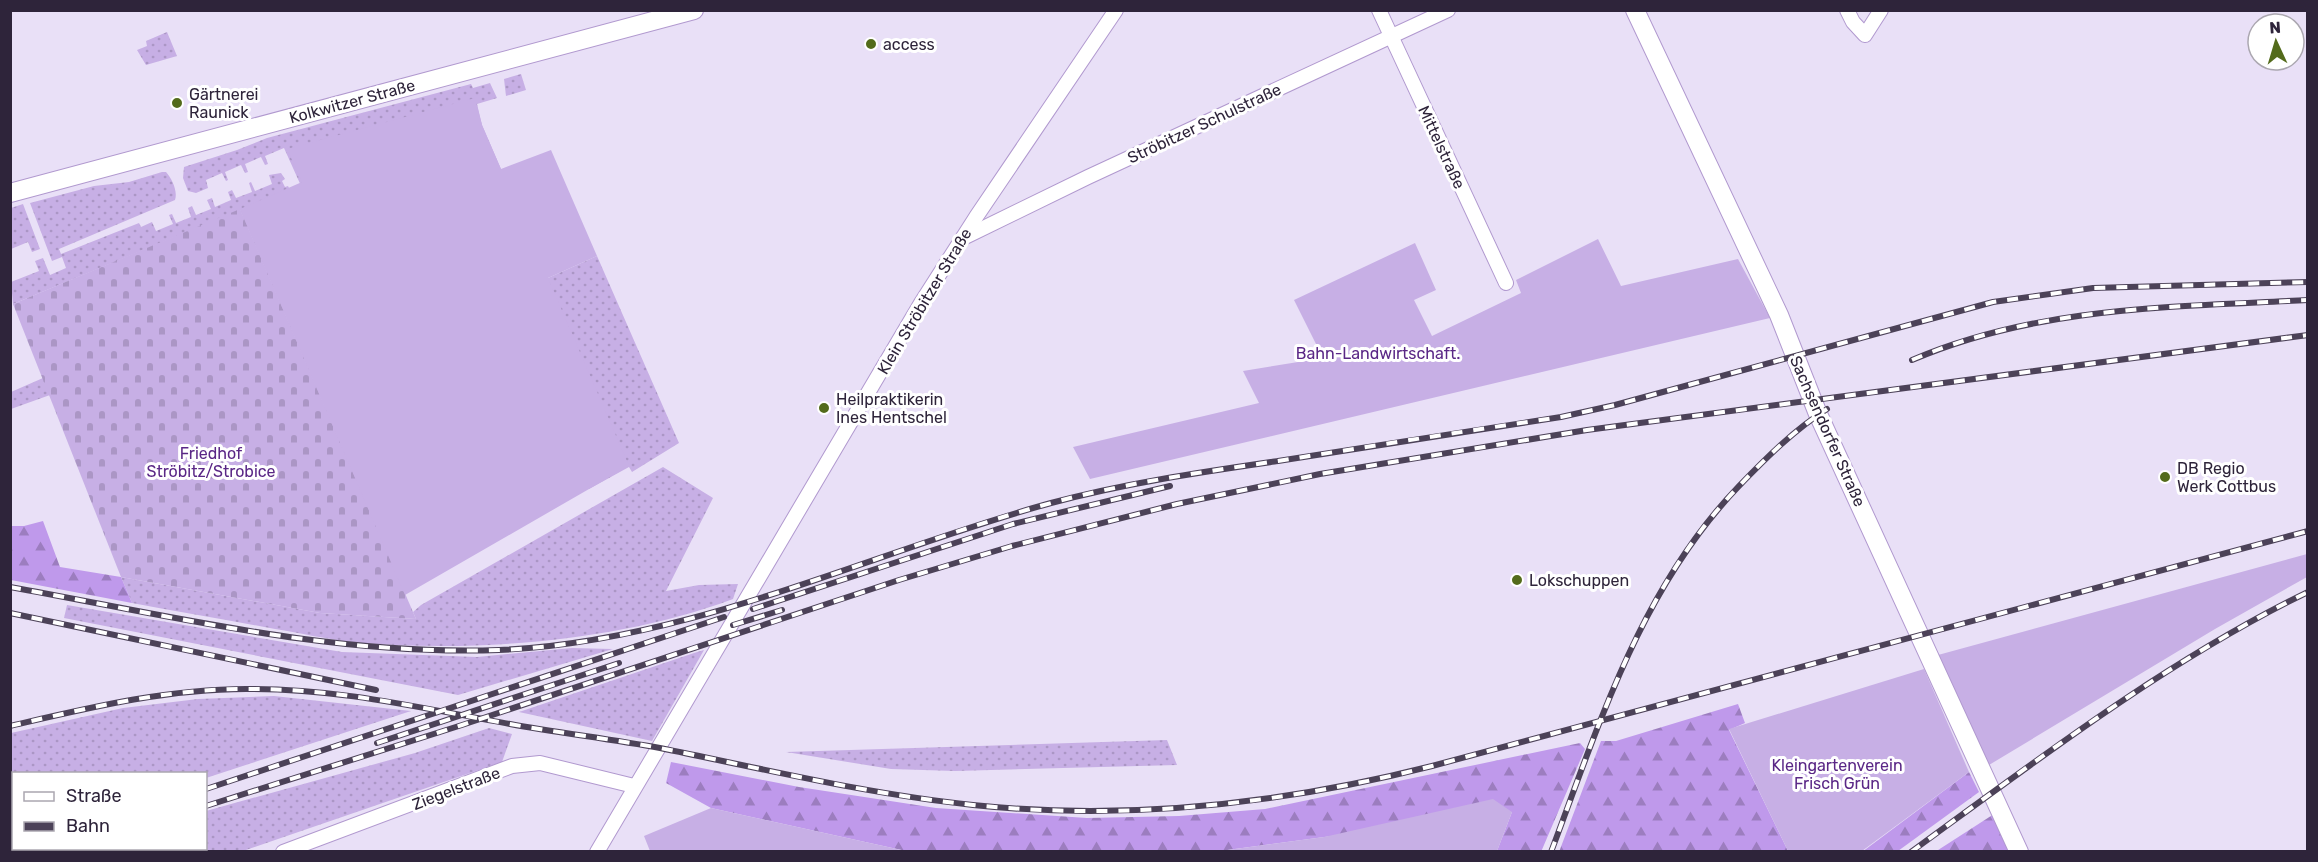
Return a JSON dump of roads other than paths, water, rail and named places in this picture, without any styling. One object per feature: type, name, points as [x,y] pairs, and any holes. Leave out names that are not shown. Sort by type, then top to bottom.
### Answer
[{"type":"street","name":"Kolkwitzer Straße","points":[[10,193],[694,10]]},
{"type":"street","name":"Klein Ströbitzer Straße","points":[[597,852],[634,786],[962,239],[1116,10]]},
{"type":"street","name":"Mittelstraße","points":[[1379,10],[1506,283]]},
{"type":"street","name":"Ströbitzer Schulstraße","points":[[962,239],[1448,10]]},
{"type":"street","name":"Sachsendorfer Straße","points":[[1635,10],[1779,315],[1818,414],[2019,852]]},
{"type":"street","points":[[1847,10],[1853,22],[1865,35],[1881,10]]},
{"type":"street","name":"Ziegelstraße","points":[[283,852],[512,766],[540,763],[634,786]]},
{"type":"railway","points":[[10,587],[253,632],[375,647],[499,650],[570,643],[641,631],[710,613],[983,523],[1079,496],[1192,474],[1561,417],[1615,405],[1993,302],[2093,288],[2308,282]]},
{"type":"railway","points":[[1912,360],[1960,342],[2057,319],[2157,308],[2308,300]]},
{"type":"railway","points":[[207,806],[462,725],[899,580],[1012,546],[1177,504],[1320,474],[1587,430],[2308,335]]},
{"type":"railway","points":[[1551,852],[1606,706],[1649,612],[1675,568],[1705,526],[1739,486],[1792,435],[1827,409]]},
{"type":"railway","points":[[753,609],[1013,524],[1170,486]]},
{"type":"railway","points":[[10,726],[98,706],[186,692],[246,689],[313,692],[379,700],[660,748],[816,780],[933,800],[973,805],[1089,811],[1204,806],[1319,790],[1432,766],[2308,531]]},
{"type":"railway","points":[[1911,852],[2055,747],[2154,680],[2205,648],[2308,592]]},
{"type":"railway","points":[[733,625],[782,610]]},
{"type":"railway","points":[[10,613],[376,690]]},
{"type":"railway","points":[[207,789],[724,617]]},
{"type":"railway","points":[[377,743],[619,663]]},
{"type":"railway","points":[[27,852],[34,850]]},
{"type":"place","name":"access","points":[[871,44]]},
{"type":"place","name":"Gärtnerei Raunick","points":[[177,103]]},
{"type":"place","name":"Heilpraktikerin Ines Hentschel","points":[[824,408]]},
{"type":"place","name":"DB Regio Werk Cottbus","points":[[2165,477]]},
{"type":"place","name":"Lokschuppen","points":[[1517,580]]},
{"type":"park label","name":"Bahn-Landwirtschaft.","points":[[1378,353]]},
{"type":"park label","name":"Friedhof Ströbitz/Strobice","points":[[211,462]]},
{"type":"park label","name":"Kleingartenverein Frisch Grün","points":[[1837,774]]}]
